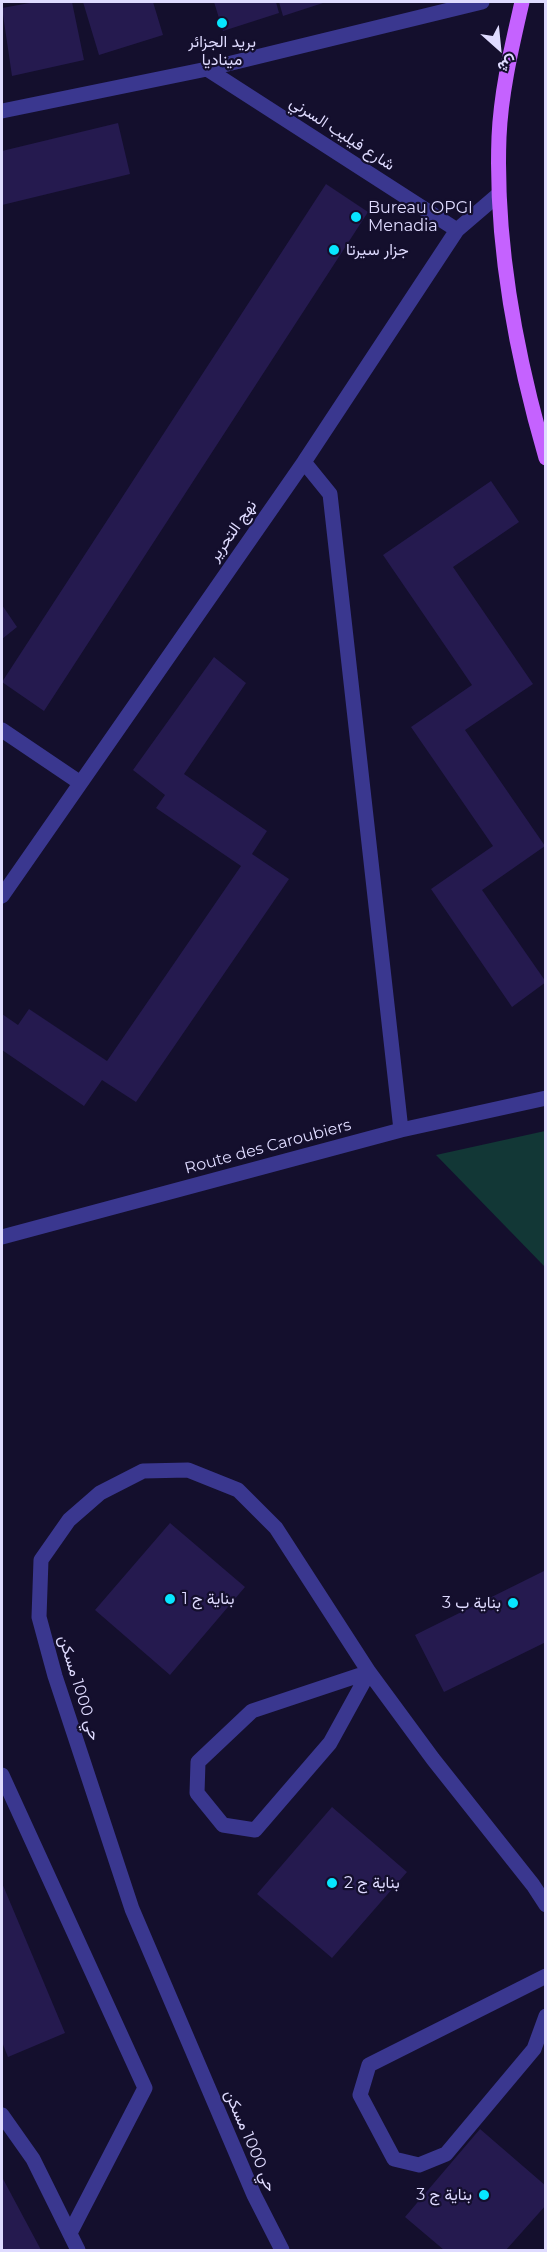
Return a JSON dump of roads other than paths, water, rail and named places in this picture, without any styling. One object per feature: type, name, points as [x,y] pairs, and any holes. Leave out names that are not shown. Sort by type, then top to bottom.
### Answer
[{"type":"main road","points":[[522,2],[505,77],[499,136],[499,194],[511,301],[529,398],[546,458]]},
{"type":"street","points":[[2,111],[207,69],[482,2]]},
{"type":"street","name":"شارع فيليب السرني","points":[[207,69],[457,230]]},
{"type":"street","name":"نهج التحرير","points":[[2,896],[79,782],[304,462],[457,230],[499,194]]},
{"type":"street","points":[[304,462],[330,494],[401,1130]]},
{"type":"street","points":[[2,730],[79,782]]},
{"type":"street","name":"Route des Caroubiers","points":[[2,1237],[401,1130],[546,1098]]},
{"type":"street","name":"حي 1000 مسكن","points":[[282,2250],[254,2195],[132,1909],[55,1676],[39,1617],[41,1560],[69,1520],[100,1493],[143,1471],[188,1470],[238,1490],[276,1528],[369,1672],[433,1759],[528,1878],[546,1905]]},
{"type":"street","points":[[369,1672],[330,1743],[255,1830],[223,1825],[197,1793],[198,1762],[252,1711],[369,1672]]},
{"type":"street","points":[[2,1776],[145,2088],[70,2233]]},
{"type":"street","points":[[546,1976],[369,2065],[360,2095],[394,2159],[419,2165],[446,2154],[534,2049],[546,2016]]},
{"type":"street","points":[[2,2115],[33,2158],[78,2250]]},
{"type":"place","name":"بريد الجزائر ميناديا","points":[[222,23]]},
{"type":"place","name":"Bureau OPGI Menadia","points":[[356,217]]},
{"type":"place","name":"جزار سيرتا","points":[[334,250]]},
{"type":"place","name":"بناية ج 1","points":[[170,1599]]},
{"type":"place","name":"بناية ب 3","points":[[513,1603]]},
{"type":"place","name":"بناية ج 2","points":[[332,1883]]},
{"type":"place","name":"بناية ج 3","points":[[484,2195]]}]
